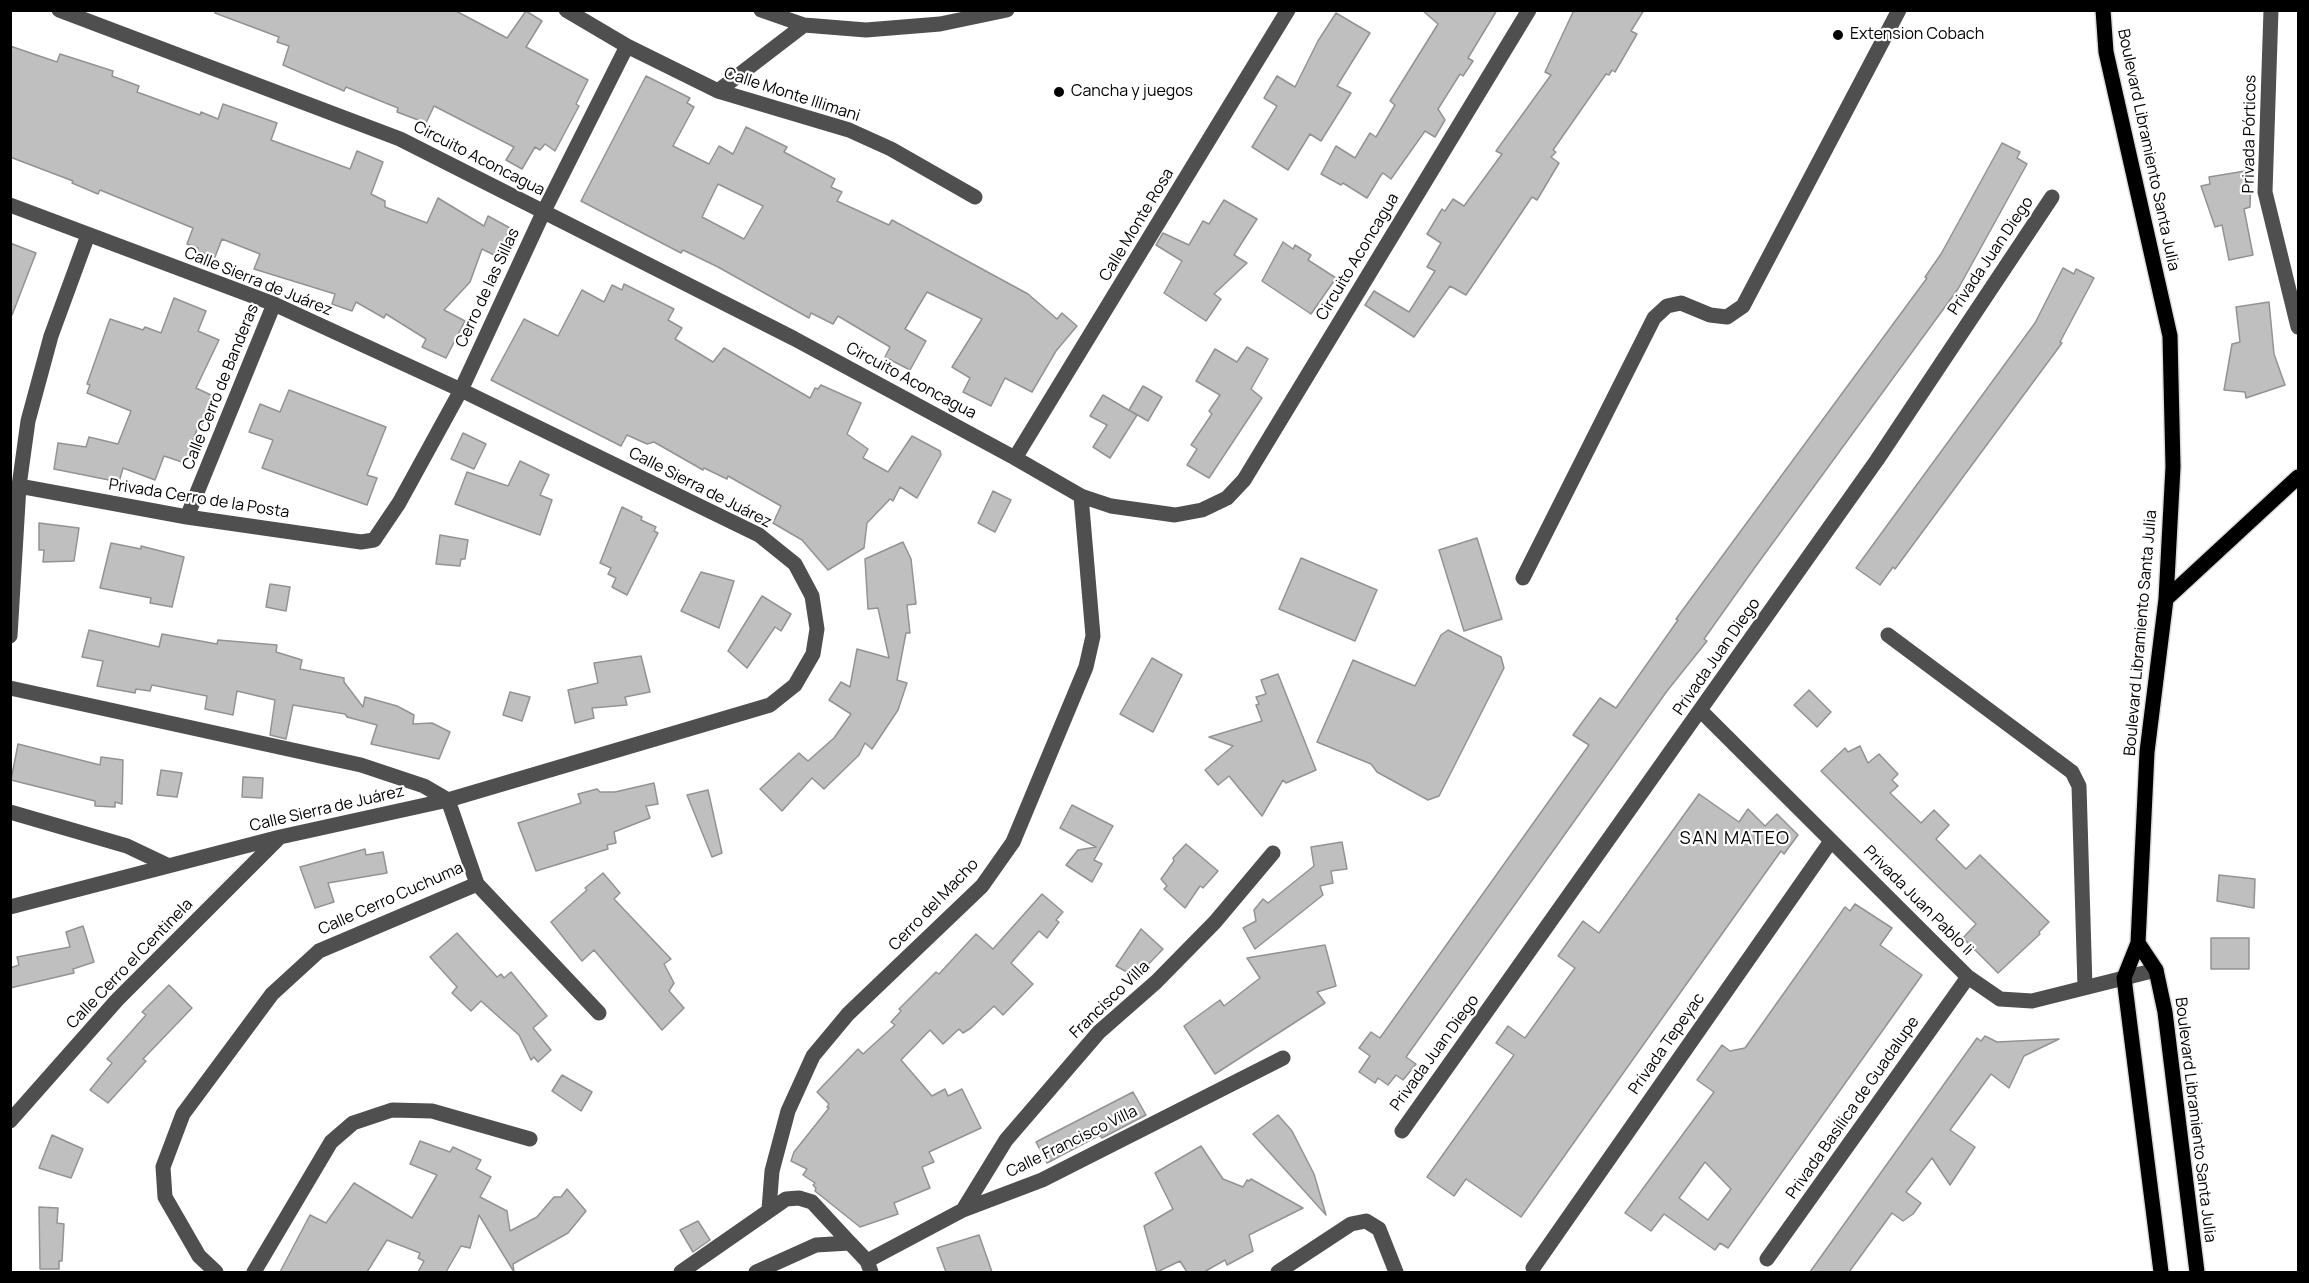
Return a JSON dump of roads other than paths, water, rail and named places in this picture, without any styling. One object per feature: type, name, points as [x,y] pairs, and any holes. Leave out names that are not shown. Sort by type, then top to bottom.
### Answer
[{"type":"main road","name":"Boulevard Libramiento Santa Julia","points":[[2103,10],[2106,52],[2170,336],[2173,467],[2166,599],[2147,752],[2138,943],[2124,978],[2161,1272]]},
{"type":"main road","points":[[2166,599],[2298,477]]},
{"type":"main road","name":"Boulevard Libramiento Santa Julia","points":[[2138,943],[2157,970],[2165,1012],[2197,1272]]},
{"type":"street","name":"Circuito Aconcagua","points":[[59,10],[400,139],[793,338],[1081,496],[1111,506],[1175,515],[1202,510],[1227,498],[1250,471],[1529,10]]},
{"type":"street","name":"Calle Monte Illimani","points":[[566,10],[627,46],[718,91],[849,130],[891,149],[975,197]]},
{"type":"street","points":[[761,10],[804,25],[866,30],[940,24],[1007,10]]},
{"type":"street","name":"Calle Monte Rosa","points":[[1015,458],[1288,10]]},
{"type":"street","points":[[1524,578],[1654,318],[1667,306],[1681,303],[1710,315],[1727,317],[1743,306],[1899,10]]},
{"type":"street","name":"Privada Pórticos","points":[[2271,10],[2265,192],[2298,327]]},
{"type":"street","points":[[718,91],[804,25]]},
{"type":"street","name":"Cerro de las Sillas","points":[[374,540],[399,503],[461,390],[543,213],[627,46]]},
{"type":"street","name":"Privada Juan Diego","points":[[1402,1131],[1877,460],[2052,197]]},
{"type":"street","name":"Calle Sierra de Juárez","points":[[10,205],[274,304],[461,390],[759,535],[795,564],[812,596],[817,629],[813,654],[795,685],[770,705],[448,800],[280,837],[10,907]]},
{"type":"street","points":[[10,636],[19,486],[28,421],[51,336],[88,235]]},
{"type":"street","name":"Calle Cerro de Banderas","points":[[188,517],[274,304]]},
{"type":"street","name":"Privada Cerro de la Posta","points":[[19,486],[188,517],[361,542],[374,540]]},
{"type":"street","name":"Cerro del Macho","points":[[769,1209],[772,1171],[788,1111],[813,1056],[848,1014],[982,886],[1013,842],[1086,667],[1094,636],[1081,496]]},
{"type":"street","points":[[1888,635],[2072,772],[2079,786],[2085,987]]},
{"type":"street","points":[[10,687],[362,765],[397,775],[448,800]]},
{"type":"street","name":"Privada Juan Pablo Ii","points":[[1701,711],[1968,977],[2000,999],[2032,1001],[2157,970]]},
{"type":"street","name":"Calle Cerro Cuchuma","points":[[216,1272],[199,1256],[165,1197],[163,1167],[183,1114],[272,994],[319,951],[477,884],[448,800]]},
{"type":"street","points":[[10,812],[127,846],[167,865]]},
{"type":"street","name":"Calle Cerro el Centinela","points":[[10,1121],[117,1000],[280,837]]},
{"type":"street","name":"Privada Tepeyac","points":[[1533,1268],[1831,841]]},
{"type":"street","name":"Francisco Villa","points":[[963,1210],[1006,1140],[1091,1041],[1156,982],[1215,922],[1273,853]]},
{"type":"street","points":[[477,884],[599,1013]]},
{"type":"street","name":"Privada Basílica de Guadalupe","points":[[1767,1259],[1968,977]]},
{"type":"street","name":"Calle Francisco Villa","points":[[681,1272],[769,1209],[786,1199],[799,1198],[812,1202],[869,1267],[963,1210],[1042,1180],[1283,1058]]},
{"type":"street","points":[[254,1272],[331,1142],[353,1123],[393,1110],[432,1112],[530,1139]]},
{"type":"street","points":[[1278,1272],[1351,1224],[1366,1221],[1379,1229],[1396,1272]]},
{"type":"street","points":[[756,1272],[816,1245],[850,1243]]},
{"type":"place","name":"Extension Cobach","points":[[1838,35]]},
{"type":"place","name":"Cancha y juegos","points":[[1059,92]]},
{"type":"district","name":"SAN MATEO","points":[[1735,839]]}]
